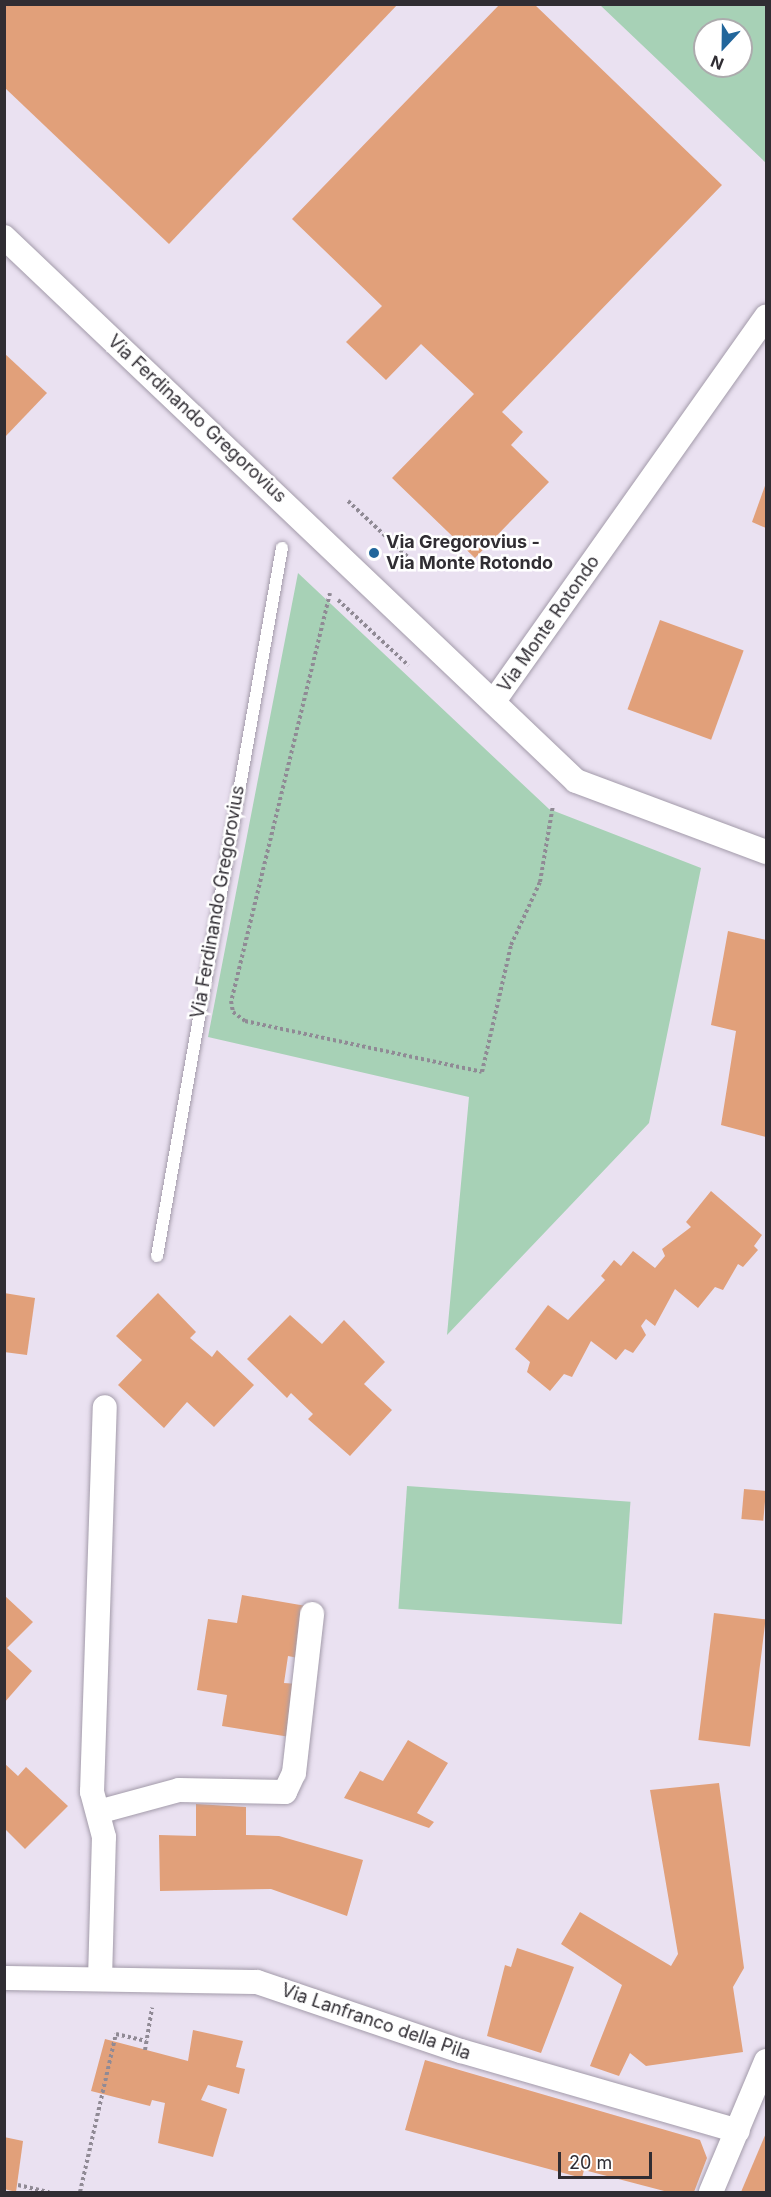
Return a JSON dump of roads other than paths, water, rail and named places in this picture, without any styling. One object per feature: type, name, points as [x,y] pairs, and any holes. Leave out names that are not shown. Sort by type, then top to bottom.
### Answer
[{"type":"street","name":"Via Ferdinando Gregorovius","points":[[4,237],[494,701]]},
{"type":"street","name":"Via Monte Rotondo","points":[[766,317],[494,701],[585,786],[766,852]]},
{"type":"street","points":[[100,1979],[104,1837],[93,1792],[105,1407]]},
{"type":"street","points":[[98,1812],[179,1790],[285,1792],[294,1773],[312,1614]]},
{"type":"street","name":"Via Lanfranco della Pila","points":[[4,1978],[257,1982],[461,2051],[738,2131]]},
{"type":"street","points":[[711,2193],[766,2061]]},
{"type":"lane","name":"Via Ferdinando Gregorovius","points":[[158,1256],[282,548]]},
{"type":"place","name":"Via Gregorovius - Via Monte Rotondo","points":[[374,553]]}]
